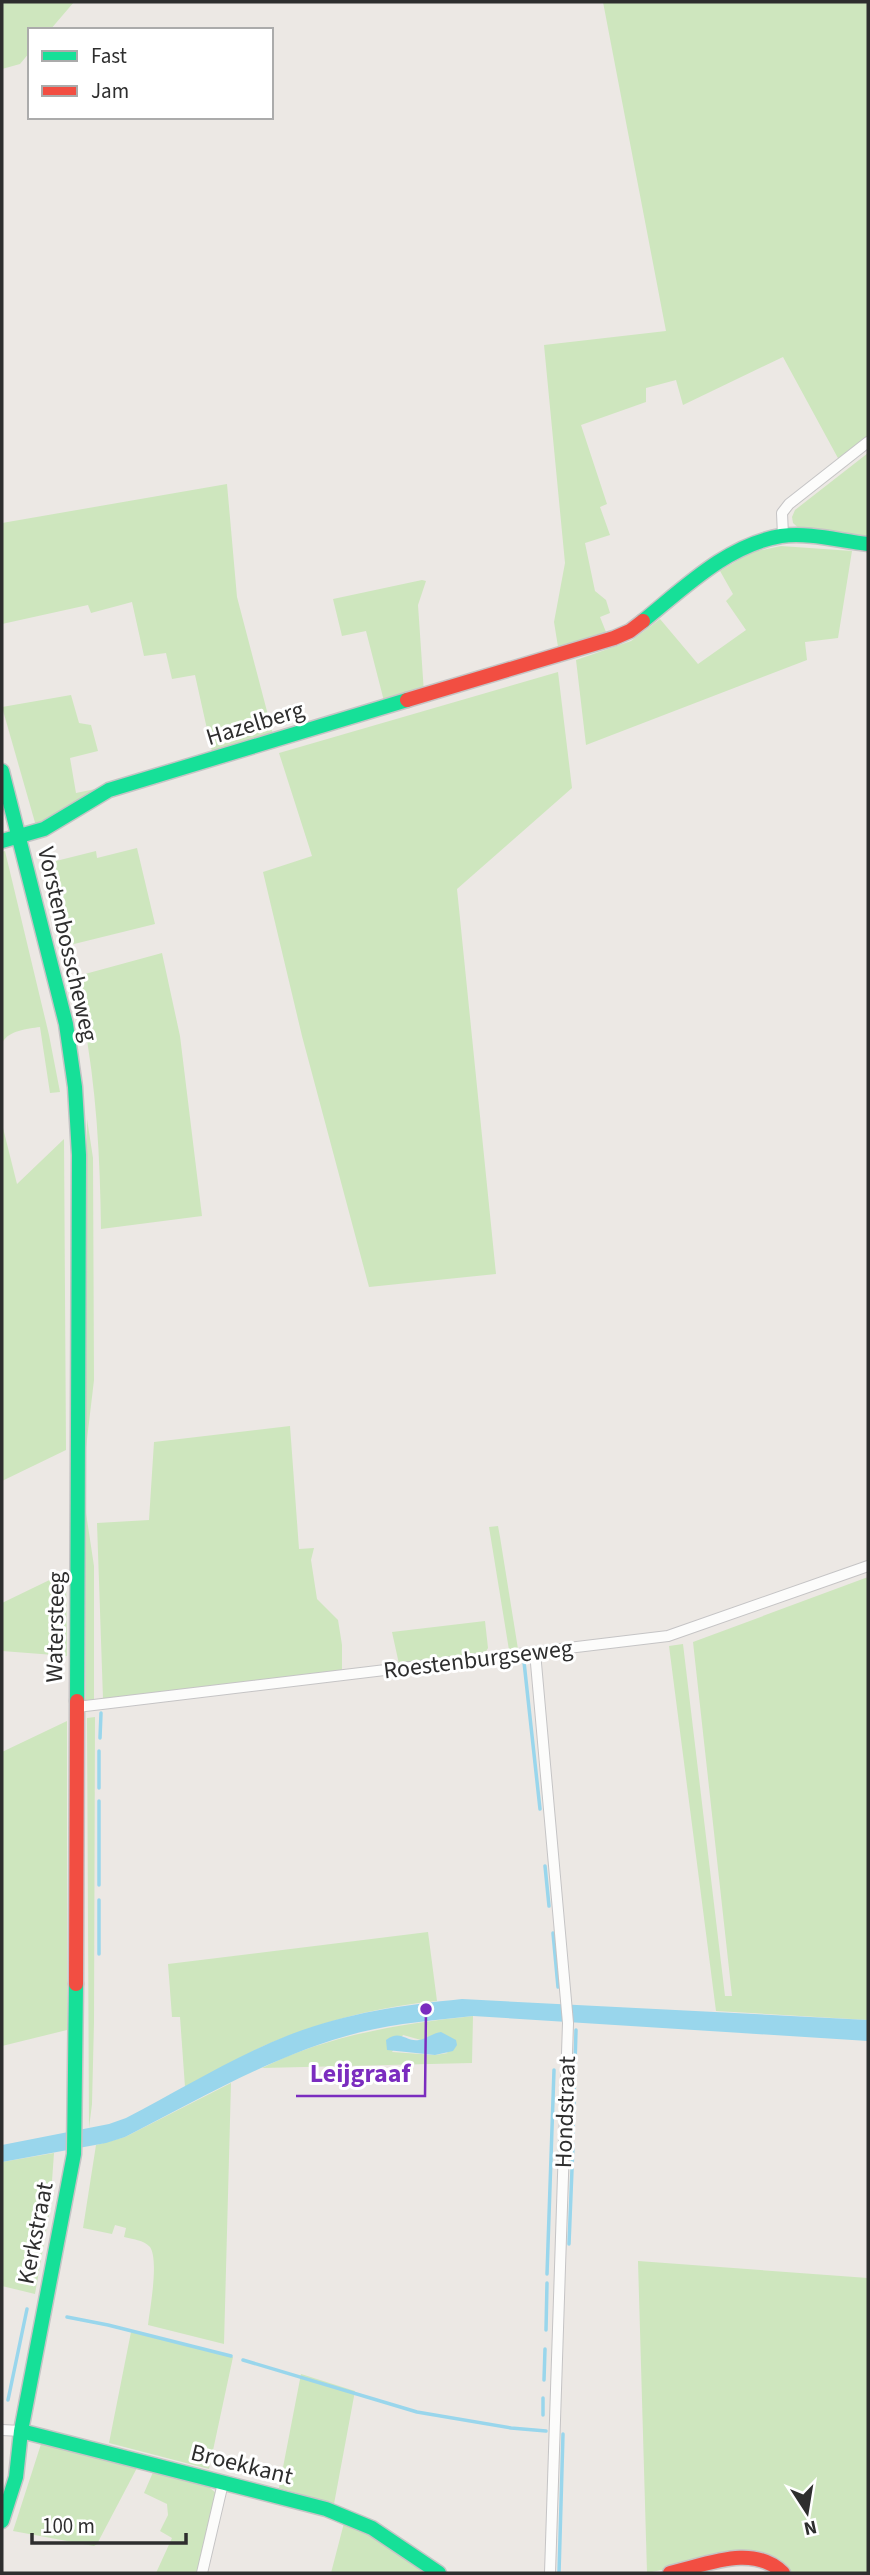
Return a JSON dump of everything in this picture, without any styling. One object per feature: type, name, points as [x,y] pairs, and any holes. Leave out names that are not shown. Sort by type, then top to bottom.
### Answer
[{"type":"street","points":[[868,442],[789,504],[782,513],[783,535],[868,544]]},
{"type":"street","name":"Hazelberg","points":[[2,841],[44,828],[109,790],[512,671],[614,638],[630,631],[721,560],[750,545],[783,535]]},
{"type":"street","name":"Vorstenbosscheweg","points":[[2,771],[66,1024],[78,1129]]},
{"type":"street","name":"Watersteeg","points":[[76,2126],[78,1129]]},
{"type":"street","name":"Roestenburgseweg","points":[[77,1707],[668,1636],[868,1566]]},
{"type":"street","name":"Hondstraat","points":[[535,1652],[568,2023],[550,2573]]},
{"type":"street","name":"Kerkstraat","points":[[2,2521],[12,2494],[18,2465],[21,2431],[74,2150],[76,2126]]},
{"type":"street","points":[[2,2430],[21,2431]]},
{"type":"street","name":"Broekkant","points":[[21,2431],[326,2509],[372,2528],[439,2573]]},
{"type":"street","points":[[201,2573],[223,2483]]},
{"type":"street","points":[[670,2573],[750,2556],[770,2560],[783,2573]]},
{"type":"green space","points":[[2,2],[74,2],[52,28],[28,28],[28,54],[20,64],[2,69]]},
{"type":"green space","points":[[603,2],[868,2],[868,438],[839,460],[783,357],[683,405],[676,380],[646,388],[646,402],[581,425],[607,504],[600,507],[610,535],[585,543],[595,591],[606,600],[610,613],[600,617],[608,637],[559,653],[554,622],[565,563],[544,345],[666,331]]},
{"type":"green space","points":[[868,453],[868,538],[803,532],[793,523],[795,510]]},
{"type":"green space","points":[[227,484],[237,597],[274,738],[213,756],[195,675],[172,679],[166,653],[144,656],[132,602],[91,613],[88,605],[2,624],[2,523]]},
{"type":"green space","points":[[781,546],[852,551],[838,638],[805,642],[807,660],[586,745],[576,660],[631,641],[660,619],[698,664],[746,630],[726,601],[733,594],[720,571],[752,552]]},
{"type":"green space","points":[[426,581],[418,605],[424,693],[385,705],[366,631],[342,636],[333,599]]},
{"type":"green space","points":[[558,672],[572,788],[457,889],[496,1274],[369,1287],[302,1036],[263,872],[312,856],[279,753]]},
{"type":"green space","points":[[71,695],[79,723],[91,725],[98,751],[70,758],[76,793],[100,788],[36,826],[2,707]]},
{"type":"green space","points":[[137,848],[155,924],[66,946],[44,864],[96,851],[97,858]]},
{"type":"green space","points":[[5,851],[60,1092],[50,1093],[40,1027],[14,1033],[2,1043],[2,852]]},
{"type":"green space","points":[[162,953],[180,1036],[202,1216],[101,1229],[92,1071],[74,977]]},
{"type":"green space","points":[[87,1119],[93,1158],[94,1380],[85,1456]]},
{"type":"green space","points":[[2,1124],[17,1184],[64,1139],[66,1450],[2,1481]]},
{"type":"green space","points":[[290,1426],[299,1549],[314,1548],[311,1560],[317,1599],[338,1620],[342,1671],[103,1699],[97,1523],[149,1520],[154,1442]]},
{"type":"green space","points":[[86,1513],[94,1566],[94,1700],[86,1700]]},
{"type":"green space","points":[[498,1526],[518,1649],[509,1650],[489,1527]]},
{"type":"green space","points":[[66,1572],[67,1656],[2,1651],[2,1603]]},
{"type":"green space","points":[[868,1577],[868,2020],[716,2011],[669,1646],[683,1644],[725,1996],[732,1996],[693,1642]]},
{"type":"green space","points":[[485,1621],[488,1648],[485,1653],[399,1664],[392,1632]]},
{"type":"green space","points":[[95,1717],[94,2022],[89,2128],[87,1718]]},
{"type":"green space","points":[[67,1721],[67,2030],[2,2046],[2,1752]]},
{"type":"green space","points":[[428,1932],[437,2001],[363,2013],[309,2029],[264,2046],[185,2087],[180,2017],[172,2017],[168,1964]]},
{"type":"green space","points":[[473,2016],[472,2063],[262,2068],[339,2039]],"holes":[[[403,2035],[448,2053],[435,2055],[392,2052]]]},
{"type":"green space","points":[[231,2083],[224,2344],[148,2325],[154,2273],[150,2247],[141,2241],[124,2237],[126,2228],[115,2225],[112,2234],[83,2228],[96,2145],[125,2137]]},
{"type":"green space","points":[[54,2153],[50,2209],[35,2294],[2,2286],[2,2162]]},
{"type":"green space","points":[[638,2261],[868,2278],[868,2573],[790,2573],[747,2552],[647,2573]]},
{"type":"green space","points":[[131,2332],[233,2357],[209,2469],[109,2443]]},
{"type":"green space","points":[[301,2374],[355,2391],[334,2504],[279,2488]]},
{"type":"green space","points":[[42,2441],[138,2466],[94,2546],[13,2531]]},
{"type":"green space","points":[[154,2470],[204,2483],[216,2493],[201,2573],[156,2573],[172,2538],[160,2531],[168,2515],[167,2504],[144,2493]]},
{"type":"green space","points":[[344,2523],[362,2531],[430,2573],[331,2573]]},
{"type":"water","points":[[462,1999],[868,2020],[868,2041],[473,2016],[403,2024],[330,2041],[270,2064],[125,2137],[2,2162],[2,2145],[109,2124],[126,2118],[248,2053],[310,2027],[374,2011]]},
{"type":"water","points":[[441,2032],[456,2040],[457,2045],[453,2051],[435,2055],[387,2050],[386,2040],[391,2037],[419,2040]]},
{"type":"waterway","points":[[524,1662],[540,1809]]},
{"type":"waterway","points":[[100,1738],[101,1713]]},
{"type":"waterway","points":[[99,1751],[99,1788]]},
{"type":"waterway","points":[[99,1801],[99,1885]]},
{"type":"waterway","points":[[545,1866],[549,1906]]},
{"type":"waterway","points":[[99,1900],[99,1954]]},
{"type":"waterway","points":[[553,1933],[558,1987]]},
{"type":"waterway","points":[[573,2133],[576,2030]]},
{"type":"waterway","points":[[547,2274],[554,2070]]},
{"type":"waterway","points":[[569,2244],[573,2144]]},
{"type":"waterway","points":[[546,2330],[547,2283]]},
{"type":"waterway","points":[[8,2400],[27,2309]]},
{"type":"waterway","points":[[67,2317],[231,2356]]},
{"type":"waterway","points":[[544,2380],[545,2349]]},
{"type":"waterway","points":[[243,2360],[417,2412],[511,2428],[546,2431]]},
{"type":"waterway","points":[[543,2398],[543,2415]]},
{"type":"waterway","points":[[559,2573],[563,2434]]},
{"type":"traffic: fast","points":[[643,621],[724,558],[761,541],[802,535],[868,544]]},
{"type":"traffic: fast","points":[[2,841],[44,829],[109,790],[407,700]]},
{"type":"traffic: fast","points":[[2,771],[66,1024],[75,1087],[79,1155],[77,1701]]},
{"type":"traffic: fast","points":[[2,2521],[16,2477],[21,2431],[74,2154],[76,1984]]},
{"type":"traffic: fast","points":[[21,2431],[326,2509],[372,2528],[439,2573]]},
{"type":"traffic: jam","points":[[407,700],[614,638],[643,621]]},
{"type":"traffic: jam","points":[[76,1984],[77,1701]]},
{"type":"traffic: jam","points":[[670,2573],[744,2558],[758,2559],[783,2573]]},
{"type":"place","name":"Leijgraaf","points":[[426,2009]]}]
